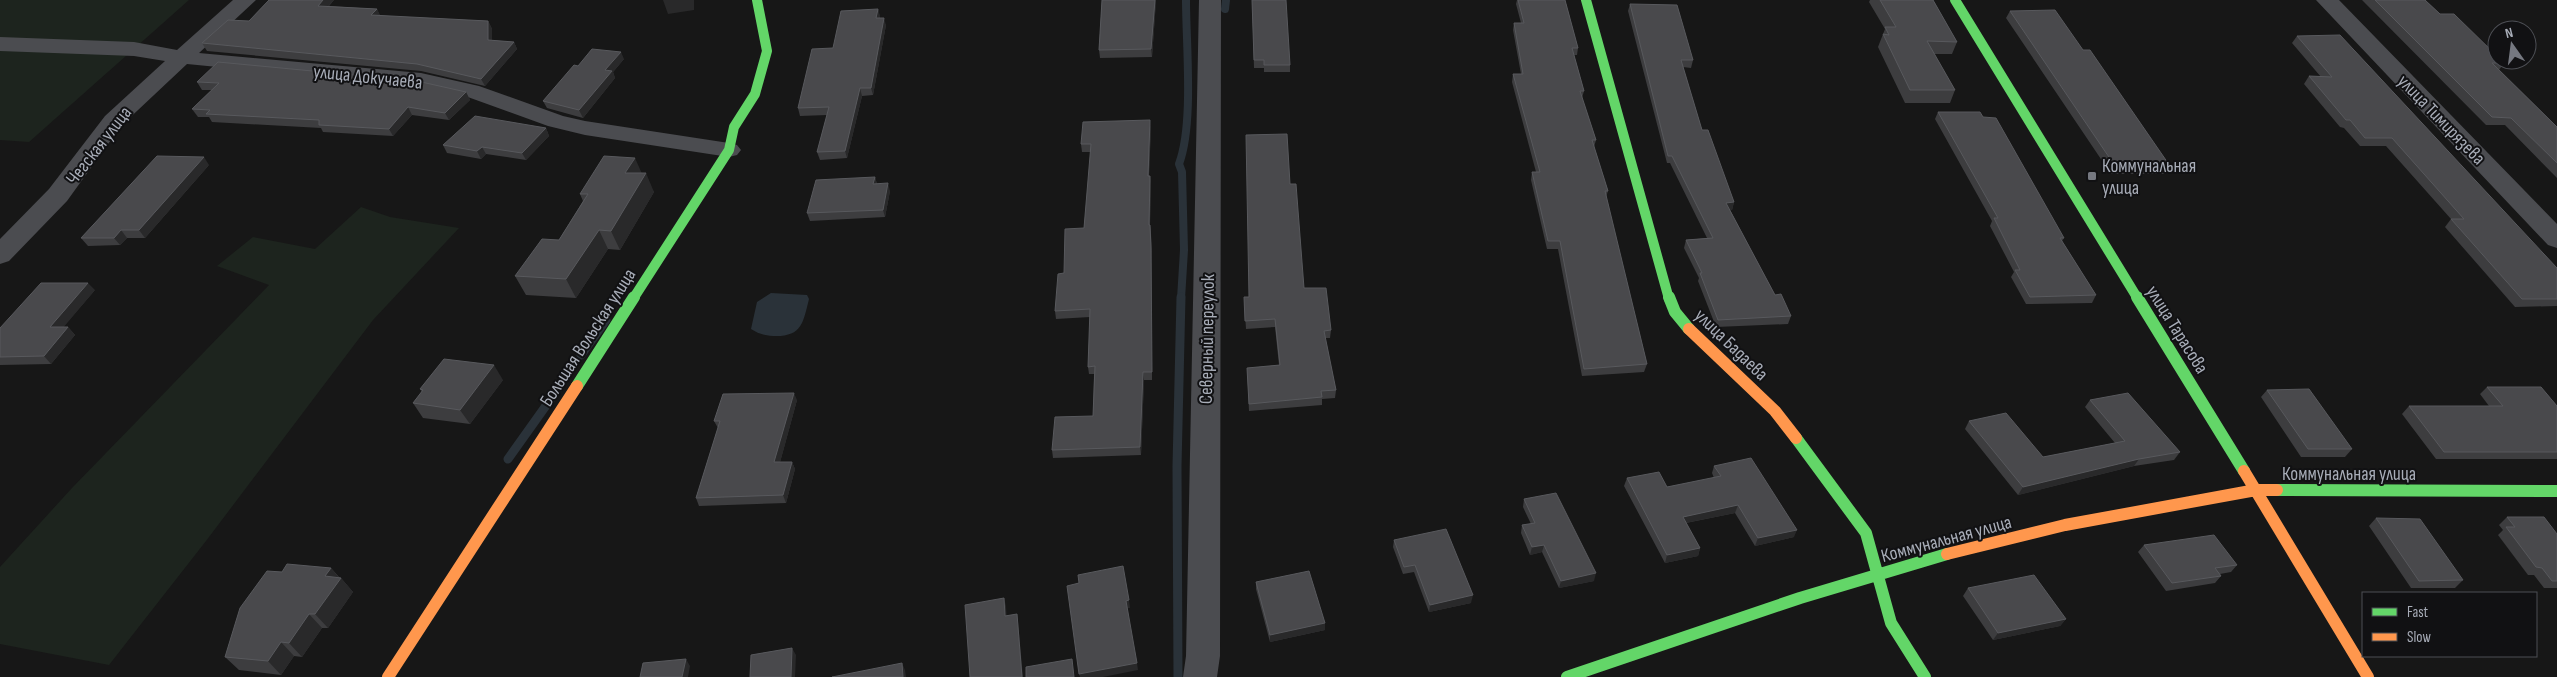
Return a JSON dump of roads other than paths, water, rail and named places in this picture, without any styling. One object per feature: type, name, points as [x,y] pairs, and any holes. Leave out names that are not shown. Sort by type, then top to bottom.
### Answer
[{"type":"street","name":"Чегская улица","points":[[0,255],[73,178],[113,121],[245,0]]},
{"type":"street","name":"Большая Вольская улица","points":[[388,677],[729,150],[734,127],[755,94],[767,51],[757,0]]},
{"type":"street","name":"Северный переулок","points":[[1200,677],[1203,656],[1210,0]]},
{"type":"street","name":"улица Бадаева","points":[[1586,0],[1668,296],[1675,312],[1687,327],[1776,411],[1866,533],[1880,574],[1887,613],[1896,635],[1925,677]]},
{"type":"street","name":"улица Тарасова","points":[[1955,0],[2256,490],[2368,677]]},
{"type":"street","name":"улица Тимирязева","points":[[2327,0],[2557,239]]},
{"type":"street","name":"улица Докучаева","points":[[0,44],[134,49],[181,57],[448,84],[556,121],[585,128],[729,150]]},
{"type":"street","name":"Коммунальная улица","points":[[1567,677],[1800,598],[1927,559],[2065,525],[2256,490],[2557,492]]},
{"type":"waterway","points":[[1181,299],[1184,250],[1182,172],[1179,164],[1184,147],[1188,106],[1186,0]]},
{"type":"waterway","points":[[1225,9],[1226,0]]},
{"type":"waterway","points":[[1178,677],[1177,466],[1181,297]]},
{"type":"waterway","points":[[581,355],[606,320]]},
{"type":"waterway","points":[[508,459],[560,386]]},
{"type":"place","name":"Коммунальная улица","points":[[2092,176]]}]
